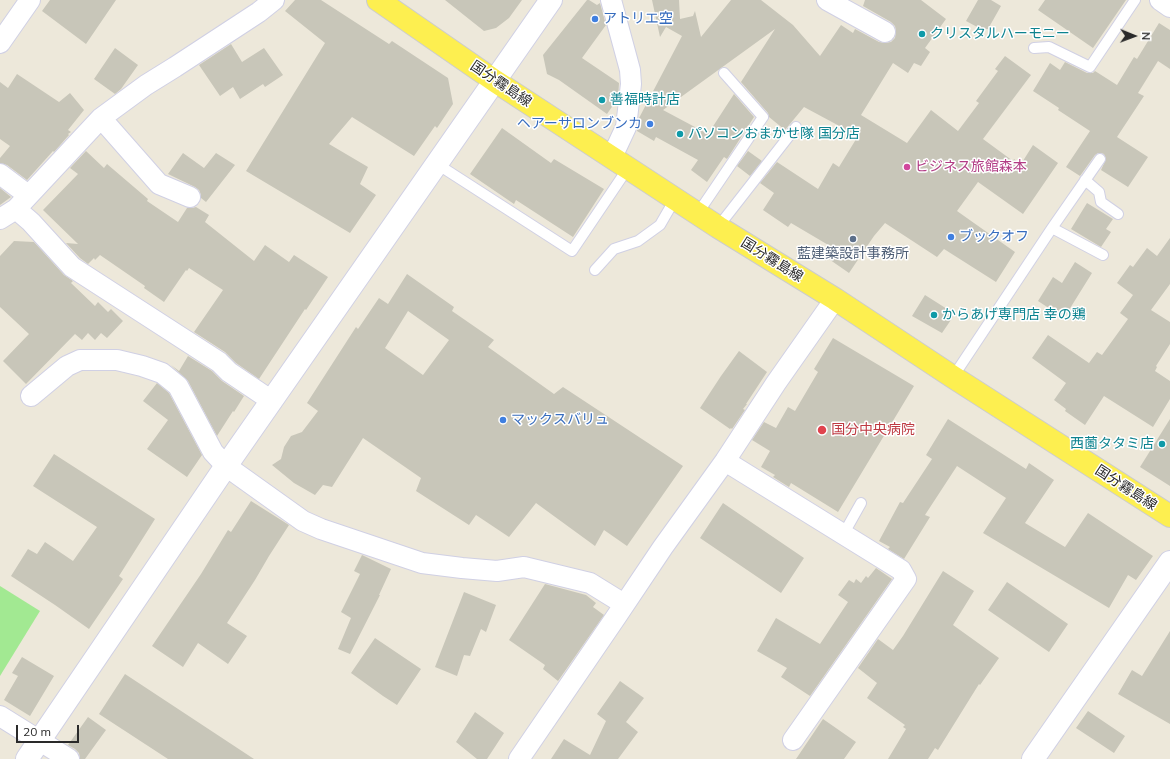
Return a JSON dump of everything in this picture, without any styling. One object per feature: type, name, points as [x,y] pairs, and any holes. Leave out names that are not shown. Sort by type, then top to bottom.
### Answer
[{"type":"main road","name":"国分霧島線","points":[[378,0],[495,81],[675,199],[835,299],[952,377],[1170,516]]},
{"type":"street","points":[[0,43],[30,0]]},
{"type":"street","points":[[15,208],[101,118],[146,85],[259,12],[274,0]]},
{"type":"street","points":[[27,759],[226,466],[551,0]]},
{"type":"street","points":[[611,0],[630,70],[631,84],[620,163]]},
{"type":"street","points":[[826,0],[885,32]]},
{"type":"street","points":[[1160,0],[1170,7]]},
{"type":"street","points":[[101,118],[159,184],[190,197]]},
{"type":"street","points":[[0,174],[15,208],[72,267],[218,362],[229,372],[272,401]]},
{"type":"street","points":[[519,759],[663,547],[835,299]]},
{"type":"street","points":[[31,396],[66,366],[80,360],[117,360],[162,373],[178,386],[213,452],[226,466],[303,521],[321,529],[422,563],[498,571],[524,567],[590,584],[624,604]]},
{"type":"street","points":[[724,461],[901,570],[906,579],[793,740]]},
{"type":"street","points":[[1033,759],[1170,562]]},
{"type":"street","points":[[0,716],[69,759]]},
{"type":"lane","points":[[1034,48],[1049,47],[1090,67],[1135,0]]},
{"type":"lane","points":[[698,213],[763,117],[724,73]]},
{"type":"lane","points":[[718,227],[796,127]]},
{"type":"lane","points":[[952,377],[1100,159]]},
{"type":"lane","points":[[437,164],[572,251],[620,163]]},
{"type":"lane","points":[[1085,180],[1099,192],[1101,202],[1118,214]]},
{"type":"lane","points":[[595,270],[614,249],[638,241],[660,225],[675,199]]},
{"type":"lane","points":[[1052,228],[1103,256]]},
{"type":"lane","points":[[843,535],[861,503]]},
{"type":"green space","points":[[0,586],[40,611],[0,676]]},
{"type":"building","points":[[50,0],[116,0],[86,44],[42,11]]},
{"type":"building","points":[[295,0],[321,0],[389,44],[392,41],[448,78],[453,104],[437,128],[435,126],[414,156],[352,117],[329,144],[368,167],[360,184],[376,195],[350,233],[246,171],[325,43],[285,11]]},
{"type":"building","points":[[445,0],[522,0],[509,18],[496,28],[484,31]]},
{"type":"building","points":[[587,0],[597,5],[600,3],[606,25],[582,58],[619,83],[618,98],[607,114],[559,80],[547,74],[543,55]]},
{"type":"building","points":[[652,0],[679,0],[680,19],[693,16],[695,11],[701,37],[731,0],[761,0],[793,25],[820,56],[841,25],[853,33],[855,29],[879,42],[891,42],[895,38],[895,26],[891,22],[863,6],[865,0],[921,0],[946,19],[925,48],[930,52],[921,66],[914,63],[908,73],[893,63],[861,115],[907,143],[931,110],[958,131],[979,103],[976,101],[998,71],[995,69],[1005,56],[1031,75],[983,139],[1013,161],[1014,159],[1021,164],[1033,145],[1058,163],[1023,214],[978,182],[957,211],[1015,252],[996,282],[944,249],[937,257],[885,223],[874,236],[849,273],[823,255],[830,246],[791,223],[788,227],[763,210],[774,193],[760,183],[777,162],[818,189],[833,163],[839,167],[858,136],[804,107],[785,130],[769,117],[768,113],[741,82],[775,29],[663,110],[708,134],[734,94],[754,117],[727,159],[724,157],[707,182],[691,170],[698,160],[656,137],[654,141],[637,131],[638,120],[682,36],[666,27],[660,37]]},
{"type":"building","points":[[978,0],[991,0],[1001,6],[988,29],[981,29],[966,21]]},
{"type":"building","points":[[1045,0],[1126,0],[1093,48],[1038,10]]},
{"type":"building","points":[[1159,23],[1170,30],[1170,69],[1158,61],[1138,93],[1144,96],[1117,137],[1148,157],[1128,187],[1101,170],[1106,159],[1104,154],[1101,153],[1095,155],[1080,176],[1066,167],[1090,131],[1033,91],[1050,63],[1060,70],[1065,62],[1087,73],[1093,73],[1095,71],[1117,85],[1134,57],[1137,59]]},
{"type":"building","points":[[231,44],[242,62],[264,48],[283,75],[265,87],[263,84],[240,99],[233,87],[220,96],[199,65]]},
{"type":"building","points":[[115,48],[138,65],[121,89],[115,94],[94,79]]},
{"type":"building","points":[[17,74],[59,102],[70,93],[84,110],[68,130],[71,132],[68,134],[69,135],[27,180],[7,165],[0,163],[0,158],[10,146],[0,139],[0,82],[8,88]]},
{"type":"building","points":[[502,128],[551,163],[554,159],[604,189],[573,237],[516,200],[514,204],[470,174]]},
{"type":"building","points":[[86,151],[104,168],[107,164],[148,199],[147,201],[178,222],[187,208],[196,207],[209,215],[205,222],[254,261],[265,245],[289,262],[294,255],[328,277],[259,379],[236,363],[225,352],[194,332],[223,290],[189,268],[187,271],[186,270],[164,302],[144,288],[145,286],[100,255],[88,264],[66,243],[78,244],[43,210],[78,174],[70,168]]},
{"type":"building","points":[[748,151],[762,161],[750,176],[737,166]]},
{"type":"building","points":[[183,153],[204,168],[216,153],[235,165],[206,202],[201,198],[199,190],[195,187],[168,174]]},
{"type":"building","points":[[0,188],[11,197],[0,205]]},
{"type":"building","points":[[1087,203],[1113,219],[1106,229],[1111,232],[1101,247],[1071,229]]},
{"type":"building","points":[[1170,238],[1170,284],[1151,310],[1170,322],[1170,344],[1156,366],[1155,371],[1170,381],[1170,399],[1153,427],[1104,396],[1085,425],[1065,411],[1066,409],[1054,400],[1066,383],[1032,358],[1048,335],[1089,363],[1097,352],[1102,355],[1128,319],[1120,313],[1133,295],[1117,283],[1130,265],[1133,267],[1147,248],[1157,256]]},
{"type":"building","points":[[14,241],[34,242],[64,275],[73,281],[71,283],[95,306],[98,302],[108,312],[111,309],[123,321],[107,338],[101,333],[95,340],[88,333],[82,340],[75,334],[26,384],[3,361],[29,334],[0,307],[0,256]]},
{"type":"building","points":[[1075,262],[1092,273],[1064,318],[1038,301],[1053,277],[1062,283]]},
{"type":"building","name":"マックスバリュ","points":[[407,274],[454,307],[452,311],[494,340],[488,347],[554,394],[563,387],[683,466],[627,546],[604,530],[595,546],[536,503],[509,537],[476,515],[469,525],[416,491],[421,478],[363,438],[332,487],[323,485],[315,495],[294,483],[272,465],[281,459],[284,447],[291,436],[302,432],[318,411],[307,403],[356,327],[358,329],[379,298],[388,304]],"holes":[[[408,311],[449,340],[423,375],[385,348]]]},
{"type":"building","name":"からあげ専門店 幸の鶏","points":[[925,295],[955,314],[942,333],[912,316]]},
{"type":"building","points":[[833,338],[914,386],[838,512],[791,483],[789,487],[773,477],[775,475],[761,467],[770,451],[752,440],[764,422],[776,428],[788,407],[795,411],[818,372],[814,369]]},
{"type":"building","points":[[739,351],[767,372],[743,409],[745,410],[732,429],[730,429],[700,408]]},
{"type":"building","points":[[188,356],[212,371],[222,381],[244,396],[217,436],[188,381],[171,365],[179,371]]},
{"type":"building","points":[[157,383],[169,393],[202,455],[187,477],[147,449],[168,420],[143,401]]},
{"type":"building","points":[[948,419],[1026,469],[1029,463],[1054,480],[1025,523],[1065,547],[1088,513],[1153,556],[1136,580],[1128,575],[1109,608],[983,533],[1006,498],[957,466],[925,515],[930,517],[904,559],[888,549],[890,547],[879,541],[900,502],[903,503],[932,459],[926,455]]},
{"type":"building","name":"西薗タタミ店","points":[[1170,419],[1170,486],[1140,467]]},
{"type":"building","points":[[54,454],[155,519],[119,576],[123,579],[89,629],[11,576],[28,549],[37,554],[45,542],[73,561],[97,527],[33,486]]},
{"type":"building","points":[[251,501],[289,525],[227,623],[247,636],[228,664],[198,643],[183,667],[152,646],[201,574],[228,530],[231,532]]},
{"type":"building","points":[[723,503],[804,558],[781,593],[700,538]]},
{"type":"building","points":[[362,555],[391,569],[380,595],[350,654],[338,649],[351,618],[341,612],[360,574],[354,571]]},
{"type":"building","points":[[876,568],[892,579],[810,696],[781,677],[787,668],[757,651],[776,618],[820,644],[848,602],[838,595],[849,580],[854,583],[856,579],[861,583],[866,576],[868,578]]},
{"type":"building","points":[[943,571],[974,591],[953,625],[999,658],[980,685],[979,684],[938,750],[935,748],[928,759],[888,759],[906,729],[903,727],[905,725],[867,698],[877,683],[858,668],[878,639],[893,650]]},
{"type":"building","points":[[1007,582],[1068,624],[1049,652],[988,610]]},
{"type":"building","points":[[545,584],[586,595],[596,603],[593,607],[604,615],[558,681],[543,669],[545,665],[509,640]]},
{"type":"building","points":[[464,592],[496,605],[486,632],[481,629],[470,656],[464,655],[457,676],[435,667]]},
{"type":"building","points":[[1170,631],[1170,724],[1118,694],[1132,670],[1142,676]]},
{"type":"building","points":[[375,638],[421,669],[397,705],[351,673]]},
{"type":"building","points":[[22,657],[54,676],[30,716],[4,700],[18,676],[12,673]]},
{"type":"building","points":[[125,674],[254,759],[168,759],[99,714]]},
{"type":"building","points":[[620,681],[644,698],[626,722],[638,732],[618,759],[551,759],[564,739],[590,755],[606,721],[597,714]]},
{"type":"building","points":[[1088,711],[1125,736],[1114,753],[1076,728]]},
{"type":"building","points":[[475,712],[504,733],[487,759],[477,759],[456,742]]},
{"type":"building","points":[[88,717],[106,730],[85,759],[80,759],[79,753],[68,745]]},
{"type":"building","points":[[823,719],[856,742],[844,759],[796,759]]},
{"type":"place","name":"アトリエ空","points":[[595,19]]},
{"type":"place","name":"クリスタルハーモニー","points":[[922,34]]},
{"type":"place","name":"善福時計店","points":[[602,100]]},
{"type":"place","name":"ヘアーサロンブンカ","points":[[650,124]]},
{"type":"place","name":"パソコンおまかせ隊 国分店","points":[[680,134]]},
{"type":"place","name":"ビジネス旅館森本","points":[[907,167]]},
{"type":"place","name":"ブックオフ","points":[[951,237]]},
{"type":"place","name":"藍建築設計事務所","points":[[853,239]]},
{"type":"place","name":"からあげ専門店 幸の鶏","points":[[934,315]]},
{"type":"place","name":"マックスバリュ","points":[[503,420]]},
{"type":"place","name":"国分中央病院","points":[[822,430]]},
{"type":"place","name":"西薗タタミ店","points":[[1162,444]]}]
